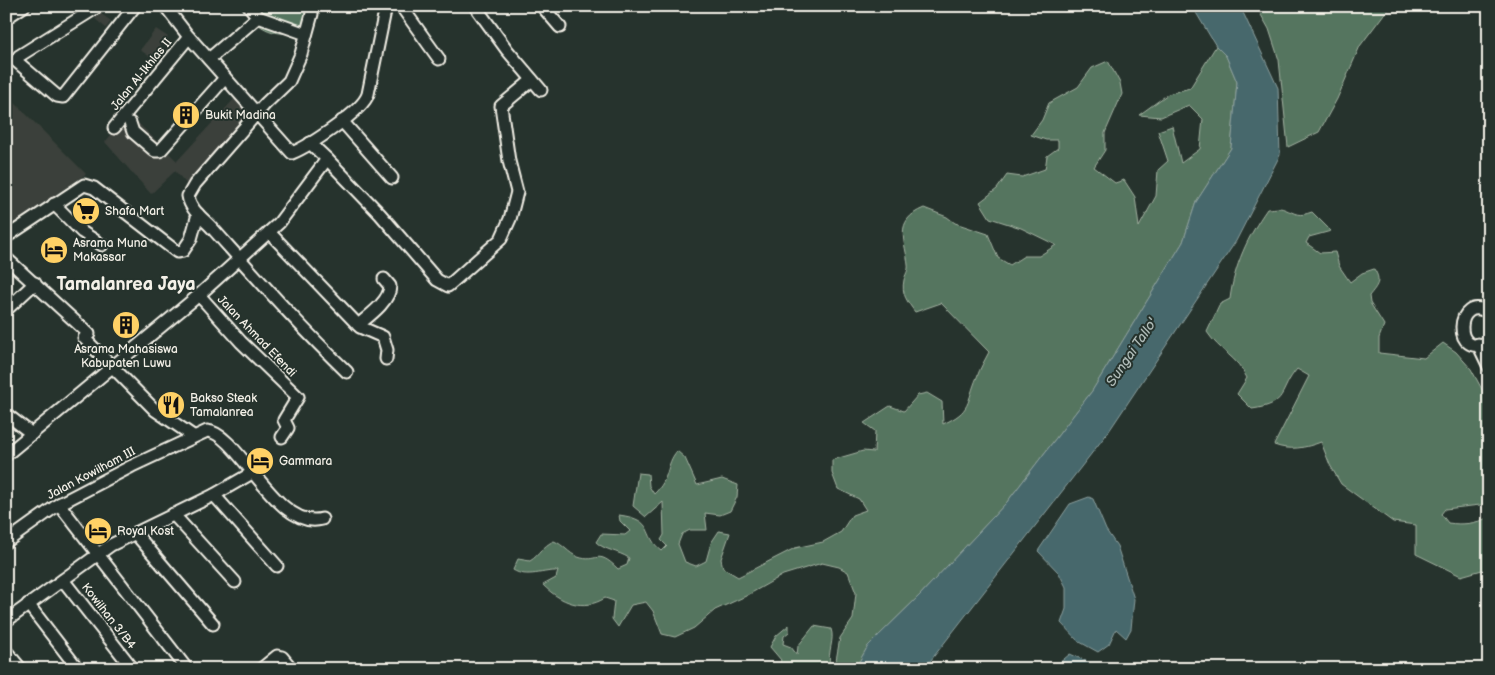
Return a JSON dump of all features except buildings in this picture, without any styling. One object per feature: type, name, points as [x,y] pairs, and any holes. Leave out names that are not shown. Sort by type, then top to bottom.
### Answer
[{"type":"street","points":[[6,18],[24,6]]},
{"type":"street","points":[[99,6],[19,56],[16,61],[57,96],[63,97],[135,6]]},
{"type":"street","points":[[164,6],[189,38],[290,153],[310,143],[342,121],[360,108],[366,100],[386,6]]},
{"type":"street","points":[[249,6],[258,17],[306,34]]},
{"type":"street","points":[[311,6],[312,14],[301,54],[291,78],[190,191],[189,202],[239,259],[347,372]]},
{"type":"street","points":[[401,6],[439,59]]},
{"type":"street","points":[[475,6],[541,90]]},
{"type":"street","points":[[542,6],[560,27]]},
{"type":"street","points":[[209,59],[258,17]]},
{"type":"street","name":"Jalan Al-Ikhlas II","points":[[114,128],[189,38]]},
{"type":"street","points":[[130,123],[133,132],[155,151],[160,151],[225,78]]},
{"type":"street","points":[[310,143],[380,214],[438,280],[448,286],[495,245],[508,228],[517,192],[509,161],[501,106],[532,80]]},
{"type":"street","points":[[342,121],[392,178]]},
{"type":"street","points":[[6,455],[199,295],[279,223],[326,159]]},
{"type":"street","points":[[6,237],[79,187],[88,186],[175,251],[180,252],[185,248],[193,232],[198,214]]},
{"type":"street","points":[[54,204],[82,232],[102,245]]},
{"type":"street","points":[[269,232],[358,325],[367,332],[383,337],[387,350],[386,358]]},
{"type":"street","points":[[6,258],[88,334],[84,338],[158,413],[193,436]]},
{"type":"street","points":[[358,325],[377,308],[389,292],[390,286],[384,279]]},
{"type":"street","points":[[6,310],[35,283]]},
{"type":"street","name":"Jalan Ahmad Efendi","points":[[199,295],[241,342],[296,395],[298,400],[284,420],[288,428],[282,437]]},
{"type":"street","points":[[1489,313],[1481,310],[1470,311],[1461,323],[1464,338],[1483,342],[1489,367]]},
{"type":"street","points":[[6,414],[32,434]]},
{"type":"street","name":"Jalan Kowilham III","points":[[6,542],[59,504],[193,436],[207,431],[217,433],[252,473]]},
{"type":"street","points":[[6,621],[111,545],[214,495],[252,473],[289,510],[307,520],[322,519]]},
{"type":"street","points":[[214,495],[277,566]]},
{"type":"street","points":[[59,504],[187,669]]},
{"type":"street","points":[[173,514],[235,582]]},
{"type":"street","points":[[135,533],[213,624]]},
{"type":"street","name":"Kowilhan 3/B4","points":[[63,580],[133,669]]},
{"type":"street","points":[[28,604],[78,669]]},
{"type":"street","points":[[6,651],[21,669]]},
{"type":"street","points":[[261,669],[277,656],[282,657],[292,669]]},
{"type":"shaded area","points":[[100,13],[111,21],[106,28],[95,19]]},
{"type":"shaded area","points":[[156,29],[168,37],[152,58],[140,50]]},
{"type":"shaded area","points":[[6,94],[86,174],[6,228]]},
{"type":"shaded area","points":[[236,97],[257,123],[192,190],[175,171],[151,194],[105,142],[129,114],[177,161]]},
{"type":"green space","points":[[244,6],[314,6],[309,34],[280,33],[265,29],[252,18],[244,9]]},
{"type":"green space","points":[[1256,6],[1390,6],[1360,46],[1337,99],[1319,132],[1288,147],[1279,60],[1269,29]]},
{"type":"green space","points":[[1216,46],[1226,56],[1237,82],[1231,148],[1196,202],[1183,242],[1092,391],[1007,502],[920,595],[868,646],[855,669],[833,669],[840,638],[853,619],[856,593],[848,572],[839,567],[822,563],[783,575],[746,596],[715,610],[694,628],[675,637],[662,634],[653,611],[646,602],[631,605],[618,627],[612,619],[614,601],[605,598],[588,604],[572,603],[557,596],[543,585],[556,578],[558,571],[524,574],[513,570],[518,559],[530,561],[554,541],[578,557],[590,559],[601,557],[611,562],[618,569],[627,565],[629,558],[596,542],[601,534],[625,535],[630,531],[620,521],[619,515],[631,517],[644,524],[656,545],[662,551],[667,546],[661,540],[664,535],[663,502],[646,517],[633,506],[638,473],[648,474],[649,486],[654,494],[666,477],[673,456],[677,451],[685,458],[697,485],[722,479],[738,485],[737,497],[730,511],[720,515],[705,513],[707,530],[690,530],[682,534],[678,544],[685,562],[696,566],[706,561],[711,543],[719,531],[730,533],[721,559],[723,568],[738,577],[795,548],[823,542],[841,532],[852,515],[866,510],[859,499],[838,489],[832,473],[832,460],[863,451],[874,452],[875,431],[864,423],[890,406],[904,411],[918,395],[927,393],[942,402],[943,424],[959,415],[967,405],[978,374],[989,352],[941,303],[915,312],[907,301],[903,289],[908,267],[903,233],[908,219],[914,213],[924,208],[947,217],[955,223],[988,234],[998,258],[1010,265],[1024,256],[1039,256],[1056,245],[1021,228],[990,218],[980,202],[997,189],[1007,175],[1022,177],[1045,169],[1047,156],[1058,148],[1058,140],[1046,140],[1031,135],[1042,120],[1049,103],[1078,87],[1092,68],[1108,61],[1120,83],[1122,94],[1105,133],[1105,150],[1094,167],[1115,183],[1124,180],[1135,197],[1139,227],[1156,196],[1158,170],[1168,161],[1158,131],[1172,126],[1181,163],[1200,149],[1203,119],[1189,105],[1161,117],[1139,115],[1168,94],[1190,88]]},
{"type":"green space","points":[[1282,208],[1300,215],[1312,212],[1331,231],[1309,237],[1306,243],[1320,253],[1335,252],[1339,266],[1350,282],[1362,273],[1374,269],[1378,280],[1369,296],[1370,303],[1384,325],[1379,338],[1379,353],[1424,358],[1443,343],[1456,352],[1471,369],[1489,402],[1489,504],[1445,509],[1441,514],[1448,523],[1453,524],[1474,523],[1489,517],[1489,568],[1461,576],[1416,554],[1416,525],[1393,522],[1341,484],[1330,465],[1321,442],[1298,448],[1274,445],[1309,376],[1297,369],[1277,400],[1264,407],[1252,409],[1237,394],[1247,378],[1238,364],[1217,345],[1207,332],[1220,304],[1230,299],[1238,263],[1254,230],[1267,209]]},
{"type":"green space","points":[[789,625],[789,632],[784,636],[783,644],[791,647],[797,655],[798,646],[814,626],[831,629],[830,665],[824,669],[777,669],[781,660],[770,647],[776,636]]},
{"type":"water","name":"Sungai Tallo'","points":[[1192,6],[1240,6],[1278,88],[1280,155],[1236,241],[1109,431],[924,669],[855,669],[868,646],[920,595],[1007,502],[1092,391],[1183,242],[1196,202],[1231,148],[1237,82],[1226,56],[1216,46]]},
{"type":"water","points":[[1089,497],[1093,499],[1106,530],[1117,546],[1134,599],[1131,629],[1126,638],[1116,629],[1109,644],[1098,652],[1078,641],[1061,623],[1066,609],[1066,587],[1059,573],[1038,551],[1070,504]]},
{"type":"water","points":[[1070,654],[1086,661],[1094,669],[1052,669]]},
{"type":"place","name":"Bukit Madina","points":[[186,115]]},
{"type":"place","name":"Shafa Mart","points":[[86,211]]},
{"type":"place","name":"Asrama Muna Makassar","points":[[54,250]]},
{"type":"place","name":"Asrama Mahasiswa Kabupaten Luwu","points":[[126,325]]},
{"type":"place","name":"Bakso Steak Tamalanrea","points":[[171,405]]},
{"type":"place","name":"Gammara","points":[[260,461]]},
{"type":"place","name":"Royal Kost","points":[[98,531]]},
{"type":"district","name":"Tamalanrea Jaya","points":[[126,284]]}]
